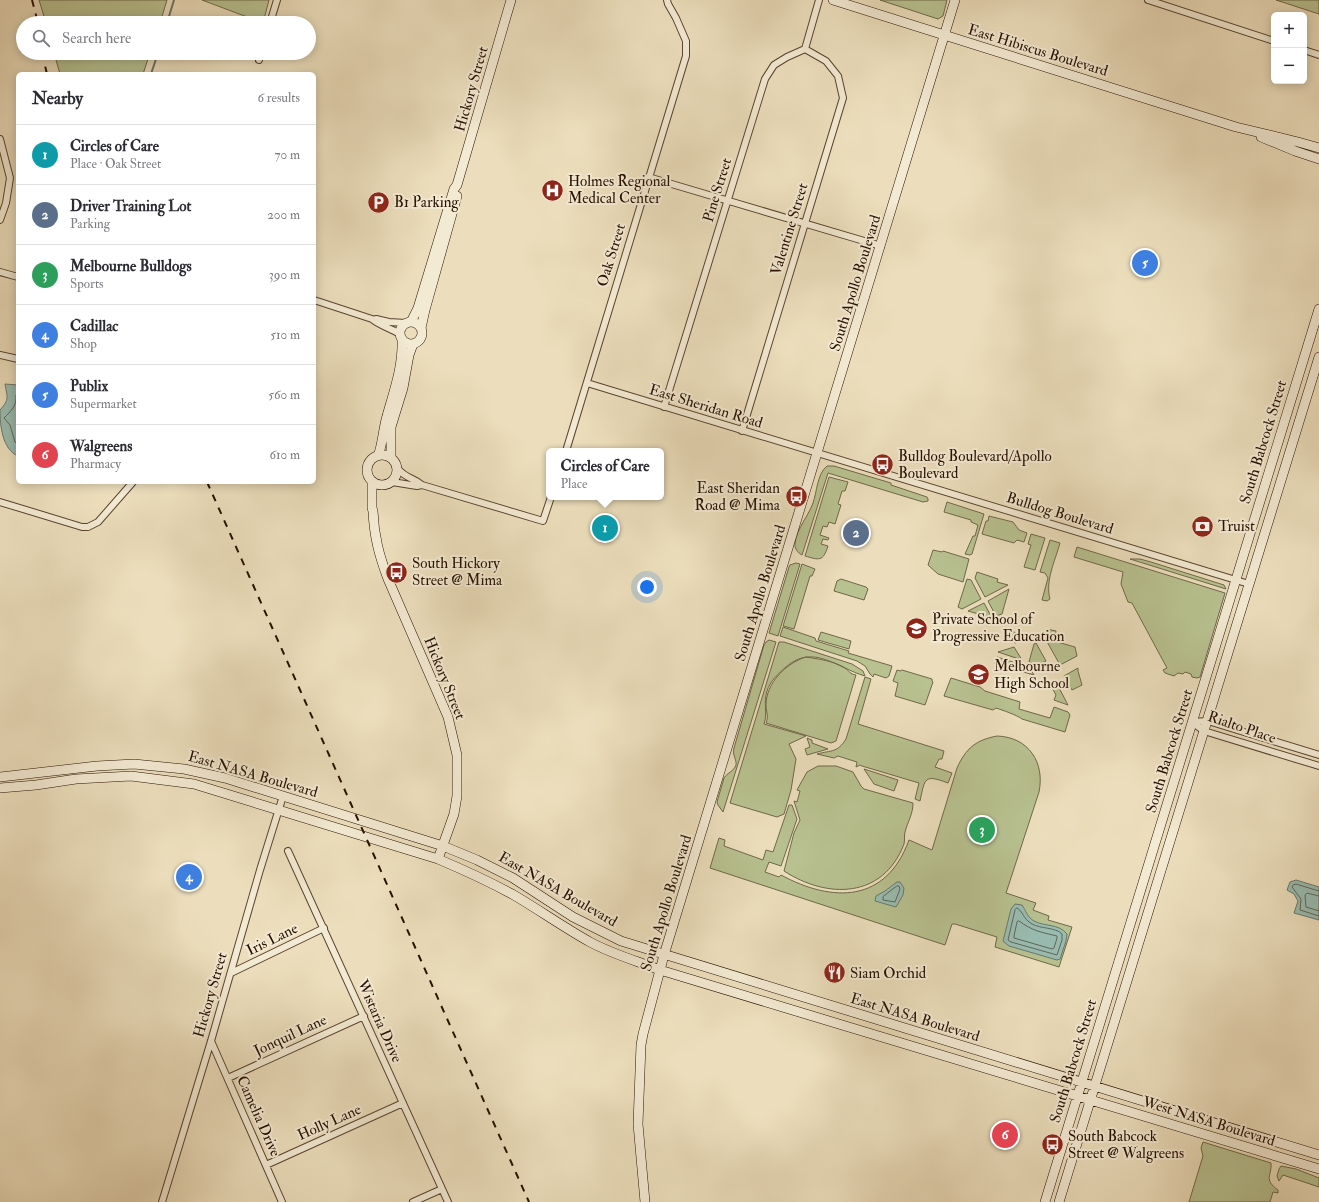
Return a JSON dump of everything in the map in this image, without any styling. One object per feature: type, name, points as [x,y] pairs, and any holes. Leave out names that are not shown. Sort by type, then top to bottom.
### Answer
[{"type":"main road","name":"Hickory Street","points":[[421,328],[454,189],[457,185],[511,0]]},
{"type":"main road","name":"East Hibiscus Boulevard","points":[[833,0],[1236,127],[1319,148]]},
{"type":"main road","name":"South Apollo Boulevard","points":[[645,1202],[638,1124],[641,1045],[660,970],[956,0]]},
{"type":"main road","name":"East Hibiscus Boulevard","points":[[1236,127],[1319,159]]},
{"type":"main road","name":"Hickory Street","points":[[408,322],[418,308],[438,254]]},
{"type":"main road","name":"South Babcock Street","points":[[1045,1202],[1319,309]]},
{"type":"main road","points":[[378,456],[399,372],[402,354],[401,337],[402,328],[408,322],[417,324],[421,328],[418,342],[413,344],[407,343],[401,337]]},
{"type":"main road","points":[[391,458],[391,427],[404,383],[408,356],[413,344]]},
{"type":"main road","points":[[1307,346],[1309,368],[1313,376]]},
{"type":"main road","name":"South Babcock Street","points":[[1059,1202],[1319,357]]},
{"type":"main road","points":[[1302,364],[1307,383],[1305,402]]},
{"type":"main road","points":[[384,455],[391,458],[396,464],[397,468],[396,475],[389,484],[377,485],[372,482],[367,475],[367,467],[372,459],[384,455]]},
{"type":"main road","name":"Hickory Street","points":[[372,482],[372,508],[374,511],[375,534],[380,557],[388,579],[448,717],[457,755],[457,796],[454,814],[438,859]]},
{"type":"main road","name":"Hickory Street","points":[[374,511],[378,496],[389,484]]},
{"type":"main road","name":"East NASA Boulevard","points":[[0,777],[96,766],[134,764],[184,769],[224,778],[443,846],[477,860],[513,878],[573,917],[621,941],[1095,1087]]},
{"type":"main road","name":"East NASA Boulevard","points":[[0,788],[36,785],[76,779],[131,776],[194,784],[438,859],[474,874],[513,895],[591,943],[660,970],[1077,1095]]},
{"type":"main road","points":[[566,928],[573,917]]},
{"type":"main road","name":"West NASA Boulevard","points":[[1095,1087],[1319,1155]]},
{"type":"main road","points":[[1077,1095],[1091,1099]]},
{"type":"main road","name":"West NASA Boulevard","points":[[1091,1099],[1319,1169]]},
{"type":"street","points":[[272,16],[277,0]]},
{"type":"street","name":"Oak Street","points":[[567,448],[686,56],[686,41],[667,0]]},
{"type":"street","points":[[805,49],[819,0]]},
{"type":"street","points":[[1148,0],[1159,2],[1271,40]]},
{"type":"street","name":"Pine Street","points":[[664,407],[765,79],[774,65],[805,49]]},
{"type":"street","name":"Valentine Street","points":[[742,431],[843,98],[838,76],[826,61],[805,49]]},
{"type":"street","points":[[1307,51],[1319,55]]},
{"type":"street","points":[[0,139],[10,178],[6,203],[0,220]]},
{"type":"street","points":[[648,177],[881,246]]},
{"type":"street","points":[[0,272],[16,276]]},
{"type":"street","points":[[316,301],[372,319],[394,323],[408,322]]},
{"type":"street","points":[[372,319],[375,322],[389,327],[401,337]]},
{"type":"street","points":[[0,354],[16,358]]},
{"type":"street","name":"East Sheridan Road","points":[[587,383],[818,454]]},
{"type":"street","name":"Bulldog Boulevard","points":[[818,454],[1249,584]]},
{"type":"street","points":[[397,468],[407,477],[418,481],[422,485]]},
{"type":"street","points":[[0,502],[82,527],[88,527],[98,522],[131,484]]},
{"type":"street","points":[[389,484],[422,485],[543,521],[550,500]]},
{"type":"street","name":"Rialto Place","points":[[1192,722],[1208,721],[1319,755]]},
{"type":"street","name":"Rialto Place","points":[[1192,722],[1204,731],[1319,766]]},
{"type":"street","points":[[1235,741],[1238,730]]},
{"type":"street","points":[[1294,758],[1297,749]]},
{"type":"street","name":"Hickory Street","points":[[162,1202],[211,1041],[260,870],[280,811],[283,796]]},
{"type":"street","name":"Wistaria Drive","points":[[288,851],[448,1202]]},
{"type":"street","name":"Iris Lane","points":[[231,973],[324,928]]},
{"type":"street","name":"Jonquil Lane","points":[[228,1078],[364,1016]]},
{"type":"street","name":"Camelia Drive","points":[[211,1041],[282,1202]]},
{"type":"street","name":"Holly Lane","points":[[266,1165],[403,1103]]},
{"type":"street","points":[[413,1202],[442,1189]]},
{"type":"green space","points":[[39,0],[167,0],[162,16],[44,16]]},
{"type":"green space","points":[[202,0],[269,0],[265,16],[244,16]]},
{"type":"green space","points":[[880,0],[947,0],[943,16],[938,19]]},
{"type":"green space","points":[[1276,0],[1319,0],[1319,14]]},
{"type":"green space","points":[[56,60],[148,60],[144,72],[59,72]]},
{"type":"green space","points":[[827,466],[834,466],[891,483],[891,485],[927,497],[928,501],[923,502],[828,473],[802,555],[795,547],[796,538],[800,527],[813,503],[821,474]]},
{"type":"green space","points":[[829,477],[848,482],[845,491],[842,491],[838,504],[841,505],[835,524],[829,522],[827,527],[823,526],[820,535],[829,538],[828,540],[823,539],[821,544],[828,546],[824,555],[817,559],[805,556]]},
{"type":"green space","points":[[947,502],[984,514],[972,554],[970,555],[965,554],[973,536],[975,536],[978,525],[971,522],[971,520],[944,512]]},
{"type":"green space","points":[[989,516],[1013,522],[1019,530],[1027,533],[1024,542],[1017,540],[1014,543],[982,534]]},
{"type":"green space","points":[[1031,534],[1045,538],[1035,570],[1024,567],[1031,545],[1028,544]]},
{"type":"green space","points":[[1050,540],[1060,543],[1050,578],[1050,599],[1047,601],[1042,600],[1048,578],[1045,573],[1040,572]]},
{"type":"green space","points":[[1077,547],[1225,593],[1200,677],[1192,677],[1191,674],[1185,672],[1183,674],[1178,673],[1174,676],[1165,673],[1163,670],[1167,668],[1132,603],[1128,602],[1121,584],[1123,572],[1074,557]]},
{"type":"green space","points":[[933,550],[943,551],[969,559],[963,582],[938,574],[928,565]]},
{"type":"green space","points":[[1130,559],[1140,559],[1151,562],[1224,585],[1226,589]]},
{"type":"green space","points":[[796,563],[800,564],[778,636],[769,633],[789,567],[790,565]]},
{"type":"green space","points":[[802,564],[815,569],[812,576],[810,576],[794,629],[783,626]]},
{"type":"green space","points":[[977,572],[998,579],[997,582],[1008,585],[985,597],[975,578]]},
{"type":"green space","points":[[841,579],[866,587],[868,589],[864,600],[834,591],[837,581]]},
{"type":"green space","points":[[967,579],[971,580],[981,599],[962,609],[958,607]]},
{"type":"green space","points":[[1009,589],[1002,614],[996,616],[988,601]]},
{"type":"green space","points":[[984,603],[992,618],[968,611]]},
{"type":"green space","points":[[783,627],[815,638],[816,641],[849,651],[848,653],[892,666],[889,676],[886,678],[874,674],[873,677],[865,666],[857,661],[780,636]]},
{"type":"green space","points":[[1005,629],[1031,638],[1015,643]]},
{"type":"green space","points":[[1047,629],[1056,631],[1054,641],[1075,647],[1077,656],[1060,665],[1045,638]]},
{"type":"green space","points":[[821,632],[851,641],[849,649],[818,640]]},
{"type":"green space","points":[[769,640],[776,642],[723,812],[717,802],[724,778],[734,769],[736,765],[734,748],[764,645]]},
{"type":"green space","points":[[779,642],[784,642],[852,664],[863,671],[865,676],[835,663],[815,657],[806,657],[796,660],[786,667],[770,684],[765,700],[766,716],[764,724],[806,736],[789,744],[796,759],[791,790],[784,814],[777,817],[730,803]]},
{"type":"green space","points":[[1036,643],[1046,661],[1038,665],[1029,662],[1034,644]]},
{"type":"green space","points":[[1014,647],[1022,660],[998,652]]},
{"type":"green space","points":[[806,657],[836,664],[856,675],[836,741],[831,743],[766,723],[767,697],[773,682],[778,675],[791,664]]},
{"type":"green space","points":[[997,657],[1029,667],[1034,675],[995,664]]},
{"type":"green space","points":[[1078,668],[1082,685],[1072,690],[1064,676]]},
{"type":"green space","points":[[897,670],[902,670],[932,679],[933,682],[925,705],[895,696],[898,683],[893,681]]},
{"type":"green space","points":[[865,677],[871,679],[858,724],[944,751],[942,759],[939,759],[935,767],[952,773],[948,783],[934,779],[927,780],[923,787],[920,801],[915,799],[919,783],[860,765],[856,767],[857,762],[838,756],[834,758],[817,754],[837,749],[843,744],[846,739]]},
{"type":"green space","points":[[951,678],[1020,702],[1019,709],[1050,718],[1054,707],[1068,712],[1070,715],[1065,732],[1022,719],[996,708],[993,710],[944,696]]},
{"type":"green space","points":[[1056,682],[1068,705],[1054,700],[1056,695],[1050,684]]},
{"type":"green space","points":[[997,736],[1018,741],[1026,747],[1037,762],[1040,781],[1039,792],[1006,893],[1036,903],[1033,910],[1049,916],[1048,920],[1072,927],[1059,967],[995,947],[997,937],[955,924],[952,924],[945,945],[710,868],[719,838],[725,840],[724,846],[763,860],[766,850],[773,852],[789,805],[792,805],[797,819],[781,866],[769,862],[765,872],[779,877],[781,875],[800,884],[820,890],[838,893],[856,892],[872,886],[887,876],[899,861],[909,840],[932,850],[960,761],[972,746],[983,740]]},
{"type":"green space","points":[[807,738],[812,740],[812,743],[828,749],[807,755],[805,749],[810,747]]},
{"type":"green space","points":[[818,766],[836,766],[853,772],[864,789],[913,803],[905,832],[904,844],[895,862],[882,875],[868,884],[852,889],[835,889],[818,886],[801,880],[784,871],[794,833],[800,820],[794,801],[797,802],[800,791],[797,790],[807,772]]},
{"type":"green space","points":[[864,769],[898,780],[894,791],[874,784]]},
{"type":"green space","points":[[1203,1142],[1271,1163],[1269,1180],[1278,1190],[1278,1193],[1273,1192],[1270,1202],[1189,1202],[1203,1156],[1201,1148]]},
{"type":"green space","points":[[1281,1166],[1296,1169],[1319,1178],[1319,1187],[1283,1175],[1279,1181],[1277,1176]]},
{"type":"water","points":[[5,384],[16,385],[16,455],[8,448],[1,429],[0,410],[7,400]]},
{"type":"water","points":[[1296,880],[1319,887],[1319,920],[1294,913],[1298,901],[1294,894],[1287,890],[1290,882]]},
{"type":"water","points":[[897,882],[900,882],[904,888],[903,895],[896,907],[875,901],[876,896]]},
{"type":"water","points":[[1015,904],[1022,905],[1028,916],[1034,921],[1060,928],[1067,934],[1060,959],[1057,960],[1009,946],[1003,941],[1011,909]]},
{"type":"waterway","points":[[169,16],[174,0]]},
{"type":"waterway","points":[[152,72],[156,60]]},
{"type":"railway","points":[[32,0],[36,16]]},
{"type":"railway","points":[[44,60],[47,72]]},
{"type":"railway","points":[[208,484],[529,1202]]},
{"type":"place","name":"Holmes Regional Medical Center","points":[[552,190]]},
{"type":"place","name":"B1 Parking","points":[[379,202]]},
{"type":"place","name":"Publix","points":[[1145,263]]},
{"type":"place","name":"Bulldog Boulevard/Apollo Boulevard","points":[[883,465]]},
{"type":"place","name":"East Sheridan Road @ Mima","points":[[796,497]]},
{"type":"place","name":"Truist","points":[[1202,526]]},
{"type":"place","name":"Circles of Care","points":[[605,528]]},
{"type":"place","name":"Driver Training Lot","points":[[856,533]]},
{"type":"place","name":"South Hickory Street @ Mima","points":[[396,572]]},
{"type":"place","name":"Private School of Progressive Education","points":[[916,628]]},
{"type":"place","name":"Melbourne High School","points":[[979,675]]},
{"type":"place","name":"Melbourne Bulldogs","points":[[982,830]]},
{"type":"place","name":"Cadillac","points":[[189,877]]},
{"type":"place","name":"Siam Orchid","points":[[835,973]]},
{"type":"place","name":"Walgreens","points":[[1005,1135]]},
{"type":"place","name":"South Babcock Street @ Walgreens","points":[[1052,1145]]}]
